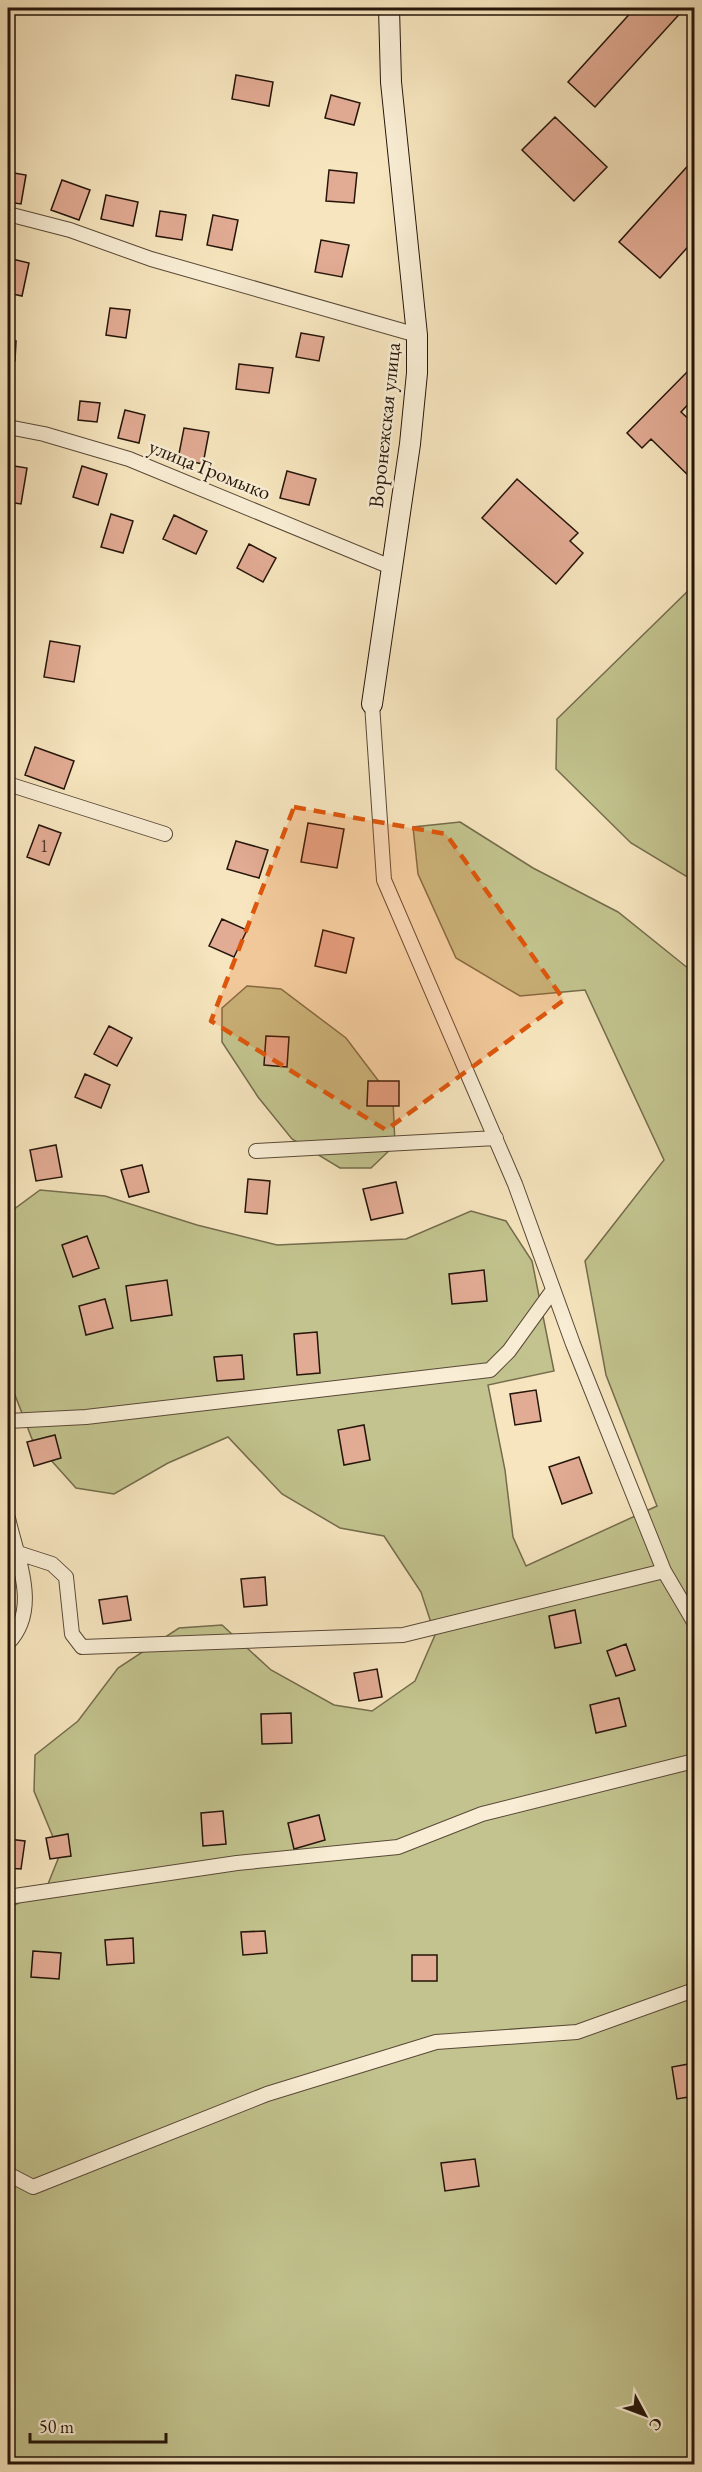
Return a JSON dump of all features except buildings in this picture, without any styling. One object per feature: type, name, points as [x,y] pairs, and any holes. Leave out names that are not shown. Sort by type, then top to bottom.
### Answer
[{"type":"street","name":"Воронежская улица","points":[[372,704],[411,432],[417,373],[417,335],[391,82],[389,8]]},
{"type":"street","points":[[8,214],[70,230],[151,259],[417,335]]},
{"type":"street","name":"улица Громыко","points":[[8,427],[44,434],[129,459],[391,567]]},
{"type":"street","points":[[372,704],[384,880],[515,1184],[553,1290],[664,1571],[694,1622]]},
{"type":"street","points":[[8,784],[165,834]]},
{"type":"street","points":[[256,1151],[496,1138]]},
{"type":"street","points":[[8,1421],[86,1417],[490,1370],[509,1351],[553,1290]]},
{"type":"street","points":[[8,1518],[26,1598],[26,1612],[15,1635],[8,1643]]},
{"type":"street","points":[[15,1552],[52,1564],[66,1577],[72,1634],[82,1647],[403,1635],[664,1571]]},
{"type":"street","points":[[8,1897],[237,1863],[398,1847],[482,1814],[694,1761]]},
{"type":"street","points":[[8,2174],[33,2187],[267,2094],[436,2042],[577,2032],[694,1990]]},
{"type":"highlighted area","points":[[294,807],[446,834],[564,1000],[386,1130],[211,1021]]},
{"type":"green space","points":[[694,585],[694,881],[631,843],[556,769],[557,719]]},
{"type":"green space","points":[[460,822],[533,868],[618,912],[694,973],[694,2464],[8,2464],[8,1905],[17,1904],[46,1889],[60,1854],[34,1791],[35,1755],[78,1721],[118,1668],[179,1628],[222,1625],[271,1670],[334,1705],[372,1711],[415,1681],[435,1635],[421,1592],[384,1536],[340,1528],[282,1494],[228,1437],[168,1463],[114,1494],[76,1488],[32,1439],[8,1377],[9,1213],[40,1190],[105,1196],[197,1225],[277,1245],[406,1239],[471,1211],[506,1221],[532,1261],[554,1371],[488,1385],[505,1470],[513,1537],[526,1566],[657,1506],[606,1375],[585,1261],[664,1160],[585,990],[520,996],[456,958],[418,874],[413,827]]},
{"type":"green space","points":[[247,986],[281,989],[346,1038],[393,1100],[395,1145],[371,1168],[340,1168],[292,1139],[258,1097],[222,1042],[222,1008]]}]
